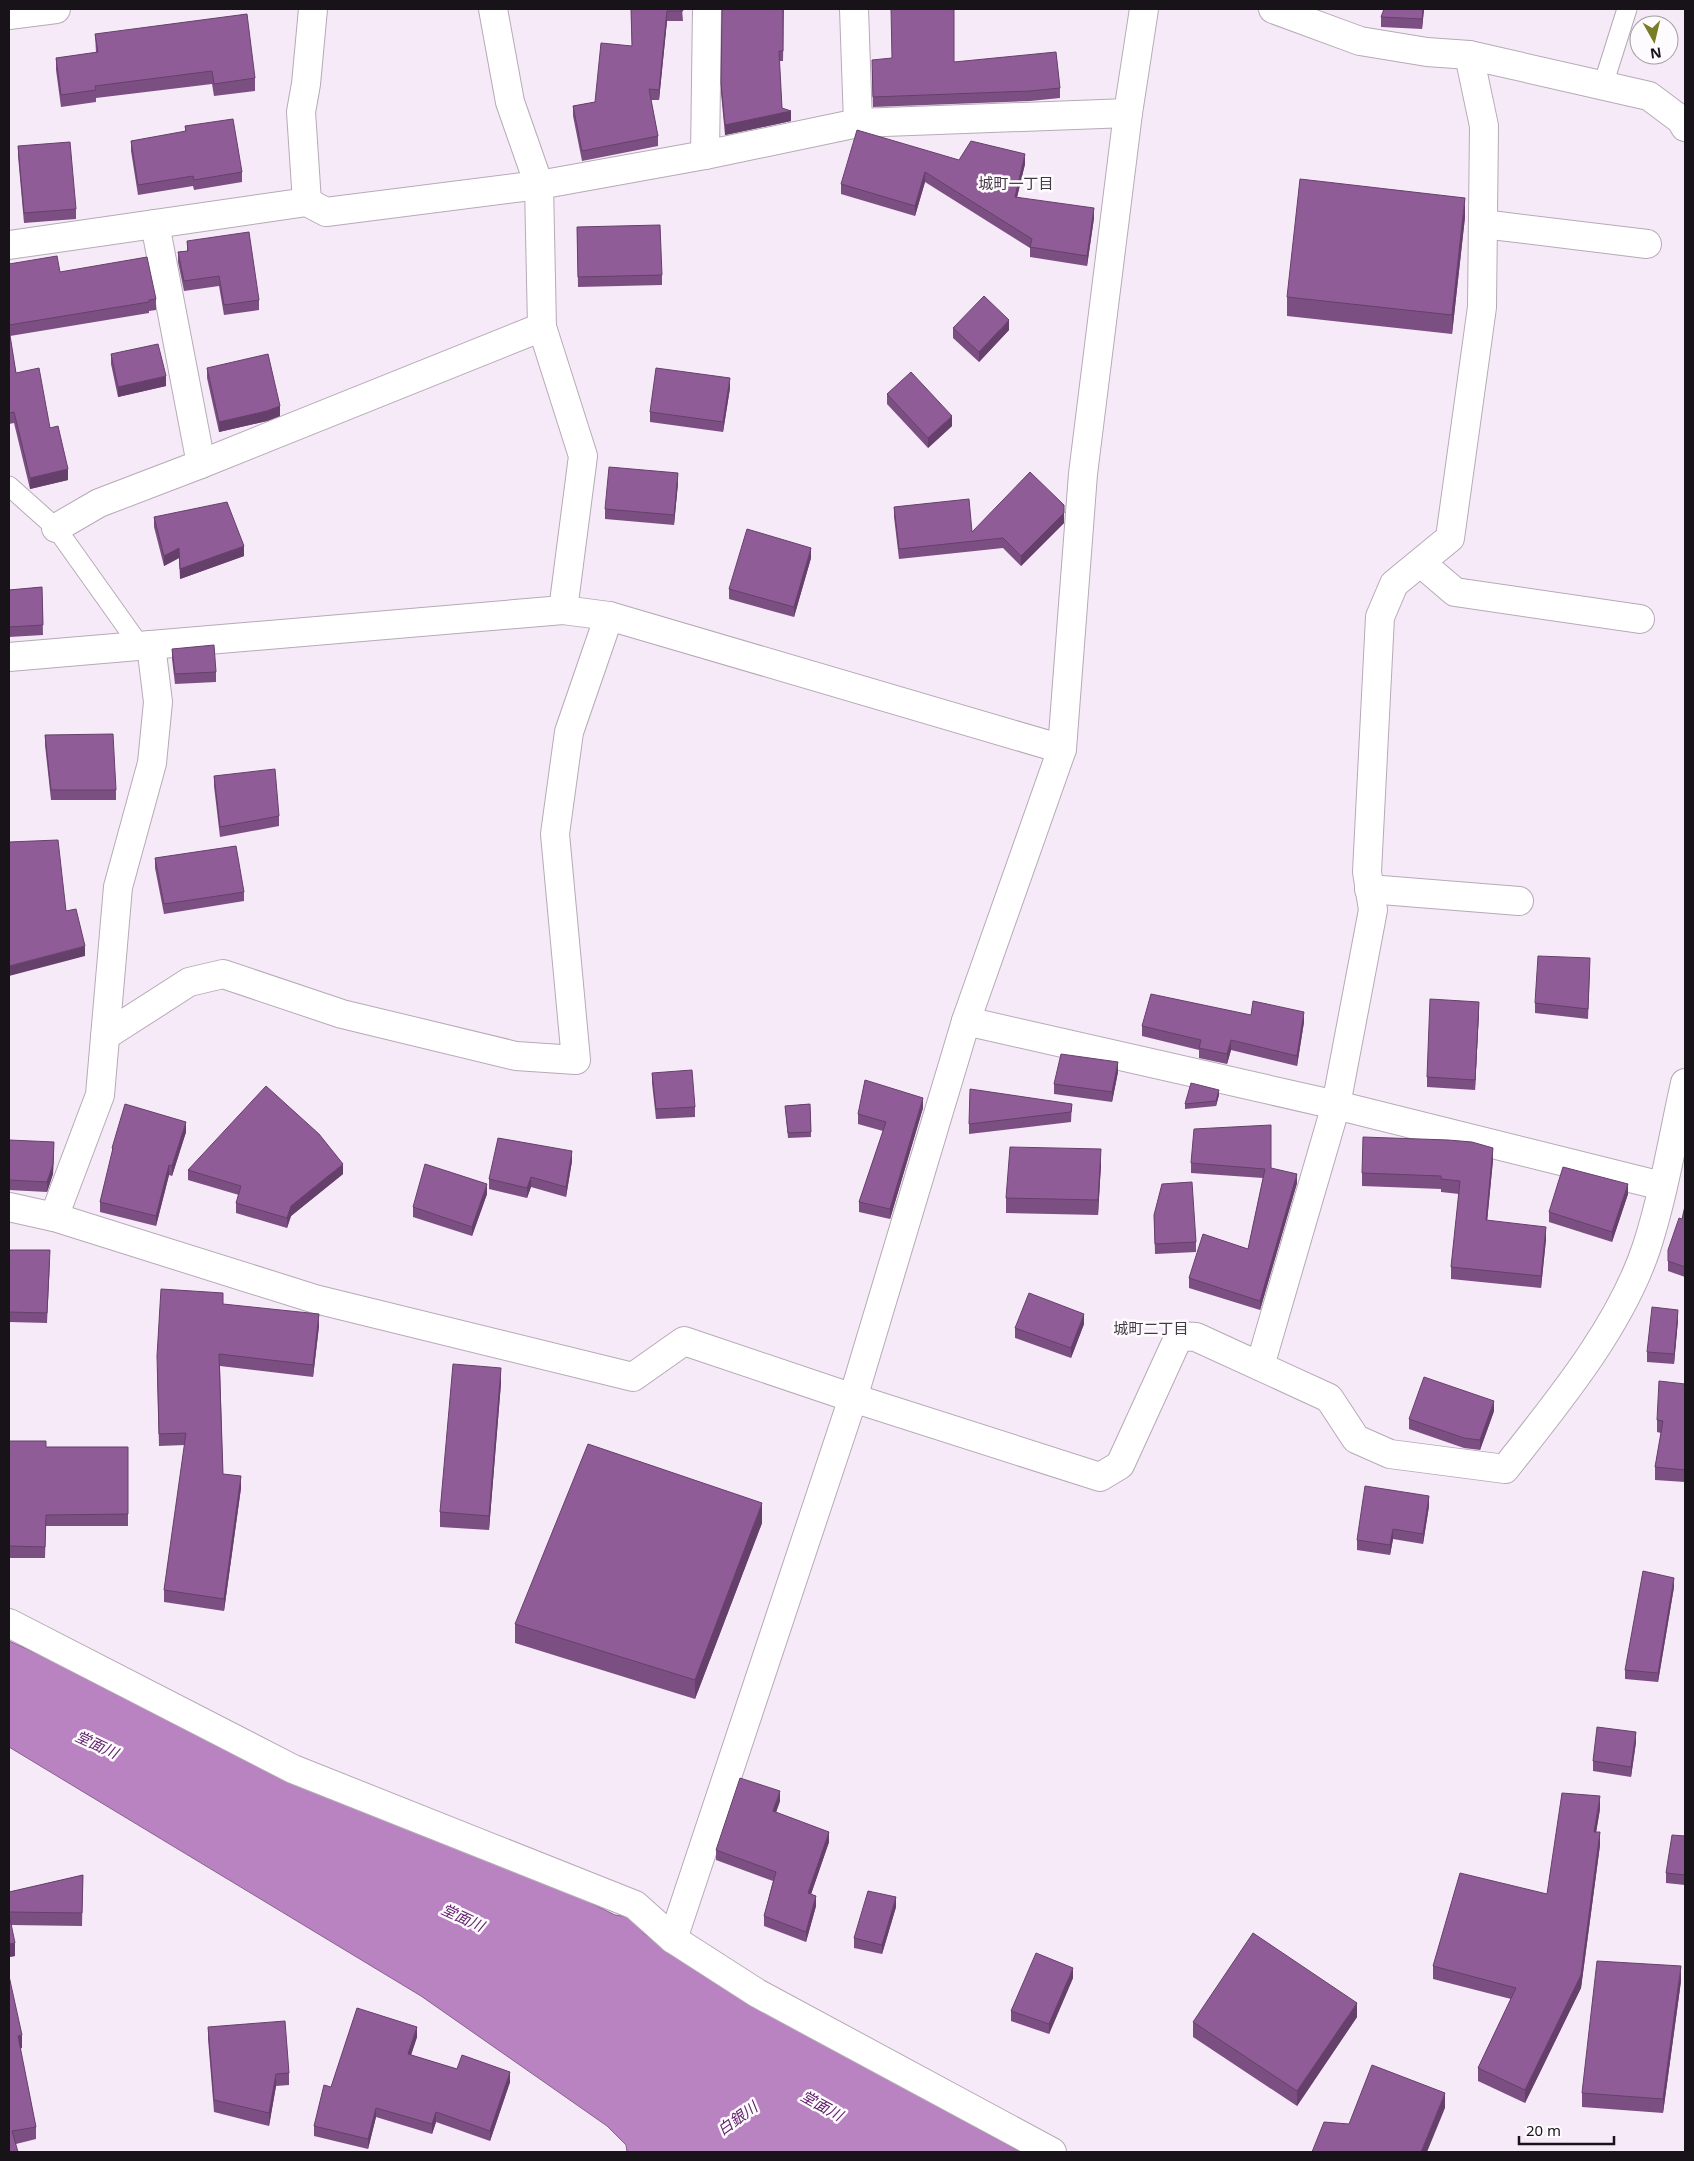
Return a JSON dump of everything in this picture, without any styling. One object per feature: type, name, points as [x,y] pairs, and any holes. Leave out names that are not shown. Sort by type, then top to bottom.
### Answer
[{"type":"street","points":[[9,15],[56,9]]},
{"type":"street","points":[[307,202],[301,112],[306,84],[312,9]]},
{"type":"street","points":[[493,9],[510,102],[539,185],[542,327],[583,456],[564,610]]},
{"type":"street","points":[[705,155],[708,9]]},
{"type":"street","points":[[854,9],[858,123]]},
{"type":"street","points":[[673,1939],[852,1398],[966,1021],[1062,750],[1083,474],[1128,113],[1144,9]]},
{"type":"street","points":[[1273,9],[1316,16],[1360,41],[1427,52],[1469,55],[1649,96],[1681,120],[1685,127]]},
{"type":"street","points":[[1260,1366],[1336,1105],[1373,910],[1367,872],[1380,616],[1394,584],[1450,538],[1482,307],[1484,126],[1469,55]]},
{"type":"street","points":[[9,245],[307,202],[326,212],[539,185],[705,155],[858,123],[1128,113]]},
{"type":"street","points":[[155,224],[201,464]]},
{"type":"street","points":[[1483,224],[1647,244]]},
{"type":"street","points":[[56,528],[99,503],[542,327]]},
{"type":"street","points":[[1421,563],[1455,592],[1640,618]]},
{"type":"street","points":[[9,657],[564,610],[608,616],[1062,750]]},
{"type":"street","points":[[105,1036],[190,982],[223,974],[342,1014],[448,1040],[516,1056],[576,1060],[555,834],[569,732],[608,616]]},
{"type":"street","points":[[54,1217],[100,1095],[118,887],[152,763],[158,702],[145,645]]},
{"type":"street","points":[[1369,889],[1520,901]]},
{"type":"street","points":[[966,1021],[1336,1105],[1662,1186]]},
{"type":"street","points":[[9,1206],[54,1217],[315,1299],[633,1377],[684,1341],[852,1398],[1100,1477],[1120,1464],[1179,1336],[1196,1337],[1329,1398],[1356,1439],[1390,1454],[1505,1469],[1561,1399],[1618,1313],[1647,1246],[1685,1083]]},
{"type":"street","points":[[9,1623],[293,1769],[635,1905],[673,1939],[757,1993],[1052,2152]]},
{"type":"lane","points":[[1603,85],[1627,9]]},
{"type":"lane","points":[[9,486],[56,528],[145,645]]},
{"type":"water","points":[[9,1641],[512,1864],[615,1915],[636,1918],[643,1933],[700,1971],[920,2097],[1021,2152],[627,2152],[626,2145],[607,2126],[421,1996],[9,1747]]},
{"type":"building","points":[[631,9],[682,9],[683,11],[667,11],[659,90],[649,89],[658,136],[582,151],[573,106],[595,102],[601,43],[632,46]]},
{"type":"building","points":[[722,9],[783,9],[783,51],[779,51],[782,108],[791,111],[725,125],[721,83]]},
{"type":"building","points":[[891,9],[954,9],[954,62],[1056,52],[1060,88],[1030,91],[873,97],[872,60],[892,58]]},
{"type":"building","points":[[1384,9],[1423,9],[1422,19],[1381,17]]},
{"type":"building","points":[[247,14],[255,78],[214,84],[212,71],[95,86],[96,90],[61,95],[56,58],[98,52],[95,34]]},
{"type":"building","points":[[233,119],[242,172],[194,180],[193,176],[138,185],[131,141],[186,131],[185,126]]},
{"type":"building","points":[[857,130],[959,160],[971,141],[1025,154],[1015,197],[1094,208],[1087,256],[1030,247],[1032,239],[925,172],[915,206],[841,184]]},
{"type":"building","points":[[70,142],[76,209],[24,213],[18,146]]},
{"type":"building","points":[[1300,179],[1465,198],[1452,315],[1287,297]]},
{"type":"building","points":[[660,225],[662,275],[578,277],[577,227]]},
{"type":"building","points":[[249,232],[259,300],[224,305],[219,276],[184,281],[178,252],[188,251],[187,241]]},
{"type":"building","points":[[57,256],[60,272],[147,257],[156,299],[149,300],[149,302],[9,325],[9,264]]},
{"type":"building","points":[[984,296],[1009,320],[979,352],[953,328]]},
{"type":"building","points":[[9,329],[16,373],[39,368],[50,428],[58,426],[68,469],[30,478],[14,412],[9,413]]},
{"type":"building","points":[[158,344],[166,376],[118,387],[111,354]]},
{"type":"building","points":[[268,354],[280,406],[267,411],[219,422],[207,368]]},
{"type":"building","points":[[656,368],[730,378],[723,422],[650,412]]},
{"type":"building","points":[[911,372],[952,416],[928,438],[887,394]]},
{"type":"building","points":[[609,467],[678,473],[674,515],[605,509]]},
{"type":"building","points":[[1030,472],[1064,505],[1064,513],[1021,556],[1003,538],[899,549],[894,507],[969,499],[972,532]]},
{"type":"building","points":[[227,502],[244,546],[180,569],[179,548],[164,556],[154,517]]},
{"type":"building","points":[[747,529],[811,548],[794,607],[729,589]]},
{"type":"building","points":[[42,587],[43,625],[9,627],[9,590]]},
{"type":"building","points":[[214,645],[216,672],[175,674],[172,649]]},
{"type":"building","points":[[113,734],[116,790],[51,790],[45,735]]},
{"type":"building","points":[[275,769],[279,816],[220,827],[214,776]]},
{"type":"building","points":[[58,840],[66,911],[76,909],[85,946],[9,966],[9,842]]},
{"type":"building","points":[[236,846],[244,892],[164,904],[155,858]]},
{"type":"building","points":[[1538,956],[1590,958],[1588,1009],[1535,1003]]},
{"type":"building","points":[[1151,994],[1251,1015],[1253,1001],[1304,1012],[1297,1056],[1231,1040],[1227,1054],[1199,1048],[1201,1040],[1142,1026]]},
{"type":"building","points":[[1430,999],[1479,1002],[1475,1080],[1427,1077]]},
{"type":"building","points":[[1061,1054],[1118,1062],[1112,1092],[1054,1084]]},
{"type":"building","points":[[692,1070],[695,1107],[656,1109],[652,1073]]},
{"type":"building","points":[[865,1080],[923,1098],[890,1209],[859,1202],[886,1122],[858,1114]]},
{"type":"building","points":[[1191,1083],[1219,1090],[1216,1101],[1185,1104]]},
{"type":"building","points":[[266,1086],[319,1134],[343,1164],[291,1206],[287,1218],[236,1203],[241,1186],[188,1170]]},
{"type":"building","points":[[970,1089],[1072,1104],[1071,1112],[969,1124]]},
{"type":"building","points":[[125,1104],[186,1122],[172,1166],[169,1165],[156,1216],[100,1202],[112,1148]]},
{"type":"building","points":[[810,1104],[811,1132],[788,1133],[785,1106]]},
{"type":"building","points":[[1271,1125],[1271,1168],[1297,1174],[1260,1301],[1189,1278],[1203,1234],[1248,1249],[1265,1169],[1191,1163],[1194,1129]]},
{"type":"building","points":[[1363,1137],[1472,1142],[1493,1148],[1486,1220],[1546,1227],[1541,1276],[1451,1267],[1460,1181],[1441,1179],[1441,1176],[1362,1173]]},
{"type":"building","points":[[498,1138],[572,1151],[566,1187],[531,1177],[527,1188],[489,1179]]},
{"type":"building","points":[[9,1140],[54,1142],[53,1164],[47,1182],[9,1180]]},
{"type":"building","points":[[1010,1147],[1101,1149],[1098,1200],[1006,1198]]},
{"type":"building","points":[[425,1164],[487,1184],[472,1227],[413,1207]]},
{"type":"building","points":[[1563,1167],[1628,1184],[1612,1232],[1549,1212]]},
{"type":"building","points":[[1192,1182],[1196,1242],[1155,1244],[1154,1215],[1162,1184]]},
{"type":"building","points":[[1685,1206],[1685,1267],[1668,1261],[1668,1250],[1679,1218],[1682,1219]]},
{"type":"building","points":[[9,1250],[50,1250],[47,1313],[9,1312]]},
{"type":"building","points":[[161,1289],[223,1293],[223,1304],[319,1314],[313,1365],[219,1354],[223,1474],[241,1476],[224,1599],[164,1590],[186,1433],[159,1434],[157,1356]]},
{"type":"building","points":[[1029,1293],[1084,1314],[1071,1348],[1015,1328]]},
{"type":"building","points":[[1652,1307],[1678,1310],[1674,1354],[1647,1352]]},
{"type":"building","points":[[453,1364],[501,1368],[489,1516],[440,1512]]},
{"type":"building","points":[[1424,1377],[1494,1401],[1480,1440],[1464,1438],[1409,1419]]},
{"type":"building","points":[[1659,1381],[1685,1384],[1685,1470],[1655,1467],[1663,1421],[1657,1420]]},
{"type":"building","points":[[9,1441],[46,1441],[46,1447],[128,1447],[128,1514],[46,1515],[45,1547],[9,1546]]},
{"type":"building","points":[[588,1444],[762,1503],[695,1680],[515,1624]]},
{"type":"building","points":[[1365,1486],[1429,1496],[1423,1534],[1393,1529],[1390,1545],[1357,1540]]},
{"type":"building","points":[[1643,1571],[1674,1578],[1658,1673],[1625,1670]]},
{"type":"building","points":[[1597,1727],[1636,1732],[1631,1767],[1593,1761]]},
{"type":"building","points":[[740,1778],[780,1791],[773,1811],[829,1832],[808,1893],[816,1896],[806,1932],[764,1916],[776,1872],[716,1850]]},
{"type":"building","points":[[1562,1793],[1600,1796],[1594,1832],[1600,1832],[1581,1975],[1525,2090],[1478,2068],[1516,1988],[1433,1966],[1460,1873],[1547,1894]]},
{"type":"building","points":[[1672,1835],[1685,1836],[1685,1875],[1666,1873]]},
{"type":"building","points":[[83,1875],[82,1913],[9,1912],[9,1892]]},
{"type":"building","points":[[868,1891],[896,1897],[882,1945],[854,1938]]},
{"type":"building","points":[[9,1914],[15,1943],[9,1944]]},
{"type":"building","points":[[1253,1933],[1357,2003],[1297,2091],[1193,2022]]},
{"type":"building","points":[[1036,1953],[1073,1968],[1049,2024],[1011,2011]]},
{"type":"building","points":[[1597,1961],[1681,1966],[1663,2099],[1582,2093]]},
{"type":"building","points":[[9,1976],[22,2035],[18,2036],[36,2127],[12,2131],[18,2152],[9,2152]]},
{"type":"building","points":[[357,2008],[417,2027],[408,2054],[457,2069],[462,2055],[510,2072],[490,2131],[436,2112],[432,2124],[376,2108],[368,2139],[314,2126],[324,2085],[331,2087]]},
{"type":"building","points":[[285,2021],[289,2073],[276,2074],[269,2113],[214,2100],[208,2027]]},
{"type":"building","points":[[1372,2065],[1445,2093],[1421,2152],[1312,2152],[1324,2122],[1349,2124]]},
{"type":"district","name":"城町一丁目","points":[[1016,183]]},
{"type":"district","name":"城町二丁目","points":[[1151,1328]]},
{"type":"water label","name":"堂面川","points":[[97,1744]]},
{"type":"water label","name":"堂面川","points":[[463,1917]]},
{"type":"water label","name":"堂面川","points":[[822,2105]]},
{"type":"water label","name":"白銀川","points":[[737,2118]]}]
